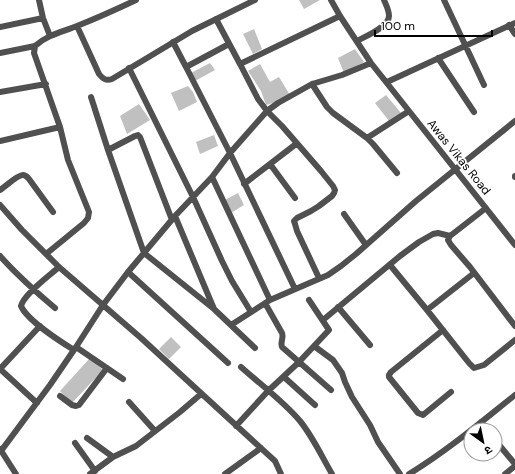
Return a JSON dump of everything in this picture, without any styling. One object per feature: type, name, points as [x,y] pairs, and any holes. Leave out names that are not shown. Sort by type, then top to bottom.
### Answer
[{"type":"street","points":[[39,0],[43,18],[50,36]]},
{"type":"street","points":[[0,53],[35,46],[41,40],[136,0]]},
{"type":"street","points":[[77,26],[98,74],[102,79],[107,80],[173,42],[255,0]]},
{"type":"street","name":"Awas Vikas Road","points":[[331,0],[371,62],[408,111],[514,242]]},
{"type":"street","points":[[357,41],[383,26],[387,22],[389,12],[384,0]]},
{"type":"street","points":[[444,0],[484,85]]},
{"type":"street","points":[[240,64],[340,16]]},
{"type":"street","points":[[0,27],[43,18]]},
{"type":"street","points":[[216,19],[258,99],[321,171],[335,190],[332,196],[320,206],[296,218],[294,221],[297,232],[319,278]]},
{"type":"street","points":[[387,82],[512,24],[515,34]]},
{"type":"street","points":[[173,42],[230,153],[295,289]]},
{"type":"street","points":[[186,67],[229,44]]},
{"type":"street","points":[[35,46],[34,53],[60,127],[68,160],[89,212],[88,218],[84,223],[46,254]]},
{"type":"street","points":[[438,58],[474,112]]},
{"type":"street","points":[[16,474],[0,450],[37,403],[103,304],[173,218],[212,177],[230,153],[267,111],[278,103],[312,84],[342,75],[371,62]]},
{"type":"street","points":[[129,68],[193,197],[225,268],[251,312]]},
{"type":"street","points":[[0,92],[46,84]]},
{"type":"street","points":[[312,84],[327,107],[367,138],[397,173]]},
{"type":"street","points":[[91,98],[144,253],[214,309],[255,348]]},
{"type":"street","points":[[367,138],[408,111]]},
{"type":"street","points":[[231,325],[267,302],[328,275],[341,266],[416,201],[515,121]]},
{"type":"street","points":[[0,141],[60,127]]},
{"type":"street","points":[[108,150],[135,136],[138,135],[140,137],[173,218],[214,309]]},
{"type":"street","points":[[244,184],[296,144]]},
{"type":"street","points":[[270,164],[295,198]]},
{"type":"street","points":[[0,190],[18,177],[22,175],[25,176],[29,179],[54,212]]},
{"type":"street","points":[[212,177],[283,335],[281,345],[331,390]]},
{"type":"street","points":[[0,205],[22,230],[59,267],[141,338],[261,448],[274,461],[281,474]]},
{"type":"street","points":[[486,208],[450,236],[448,240],[450,245],[514,323]]},
{"type":"street","points":[[344,214],[366,245]]},
{"type":"street","points":[[322,320],[404,252],[419,242],[438,232],[450,236]]},
{"type":"street","points":[[0,256],[33,290],[55,308]]},
{"type":"street","points":[[390,265],[474,368],[484,365],[515,340]]},
{"type":"street","points":[[59,267],[23,301],[21,305],[22,308],[40,326],[53,336],[75,348],[123,379]]},
{"type":"street","points":[[128,272],[228,363]]},
{"type":"street","points":[[427,310],[474,273]]},
{"type":"street","points":[[236,426],[268,391],[300,362],[329,330],[309,300]]},
{"type":"street","points":[[338,307],[370,345]]},
{"type":"street","points":[[37,403],[0,369],[40,326]]},
{"type":"street","points":[[443,330],[391,372],[389,377],[418,413],[423,415],[451,392]]},
{"type":"street","points":[[314,346],[332,360],[342,373],[352,397],[370,425],[378,442],[400,474]]},
{"type":"street","points":[[60,396],[76,406],[107,368]]},
{"type":"street","points":[[241,368],[301,422],[332,474]]},
{"type":"street","points":[[284,377],[315,405]]},
{"type":"street","points":[[75,443],[93,472],[113,457],[136,446],[201,394]]},
{"type":"street","points":[[481,422],[515,395]]},
{"type":"street","points":[[129,402],[155,431]]},
{"type":"street","points":[[409,474],[428,462],[463,436]]},
{"type":"street","points":[[87,438],[113,457]]},
{"type":"street","points":[[224,474],[261,448]]},
{"type":"street","points":[[503,450],[515,465],[505,474]]},
{"type":"building","points":[[299,0],[320,0],[304,9]]},
{"type":"building","points":[[254,29],[262,49],[253,54],[243,34]]},
{"type":"building","points":[[355,49],[364,62],[344,73],[338,58]]},
{"type":"building","points":[[210,63],[215,70],[195,81],[191,73]]},
{"type":"building","points":[[260,64],[270,82],[279,77],[290,95],[280,101],[266,105],[261,91],[248,71]]},
{"type":"building","points":[[188,86],[193,92],[197,102],[179,111],[171,93]]},
{"type":"building","points":[[386,95],[401,113],[389,121],[375,103]]},
{"type":"building","points":[[139,104],[150,120],[127,134],[120,116]]},
{"type":"building","points":[[214,135],[218,146],[200,154],[196,142]]},
{"type":"building","points":[[238,193],[244,205],[231,213],[225,200]]},
{"type":"building","points":[[171,337],[181,347],[169,359],[159,349]]},
{"type":"building","points":[[90,358],[103,370],[72,403],[60,391]]}]
